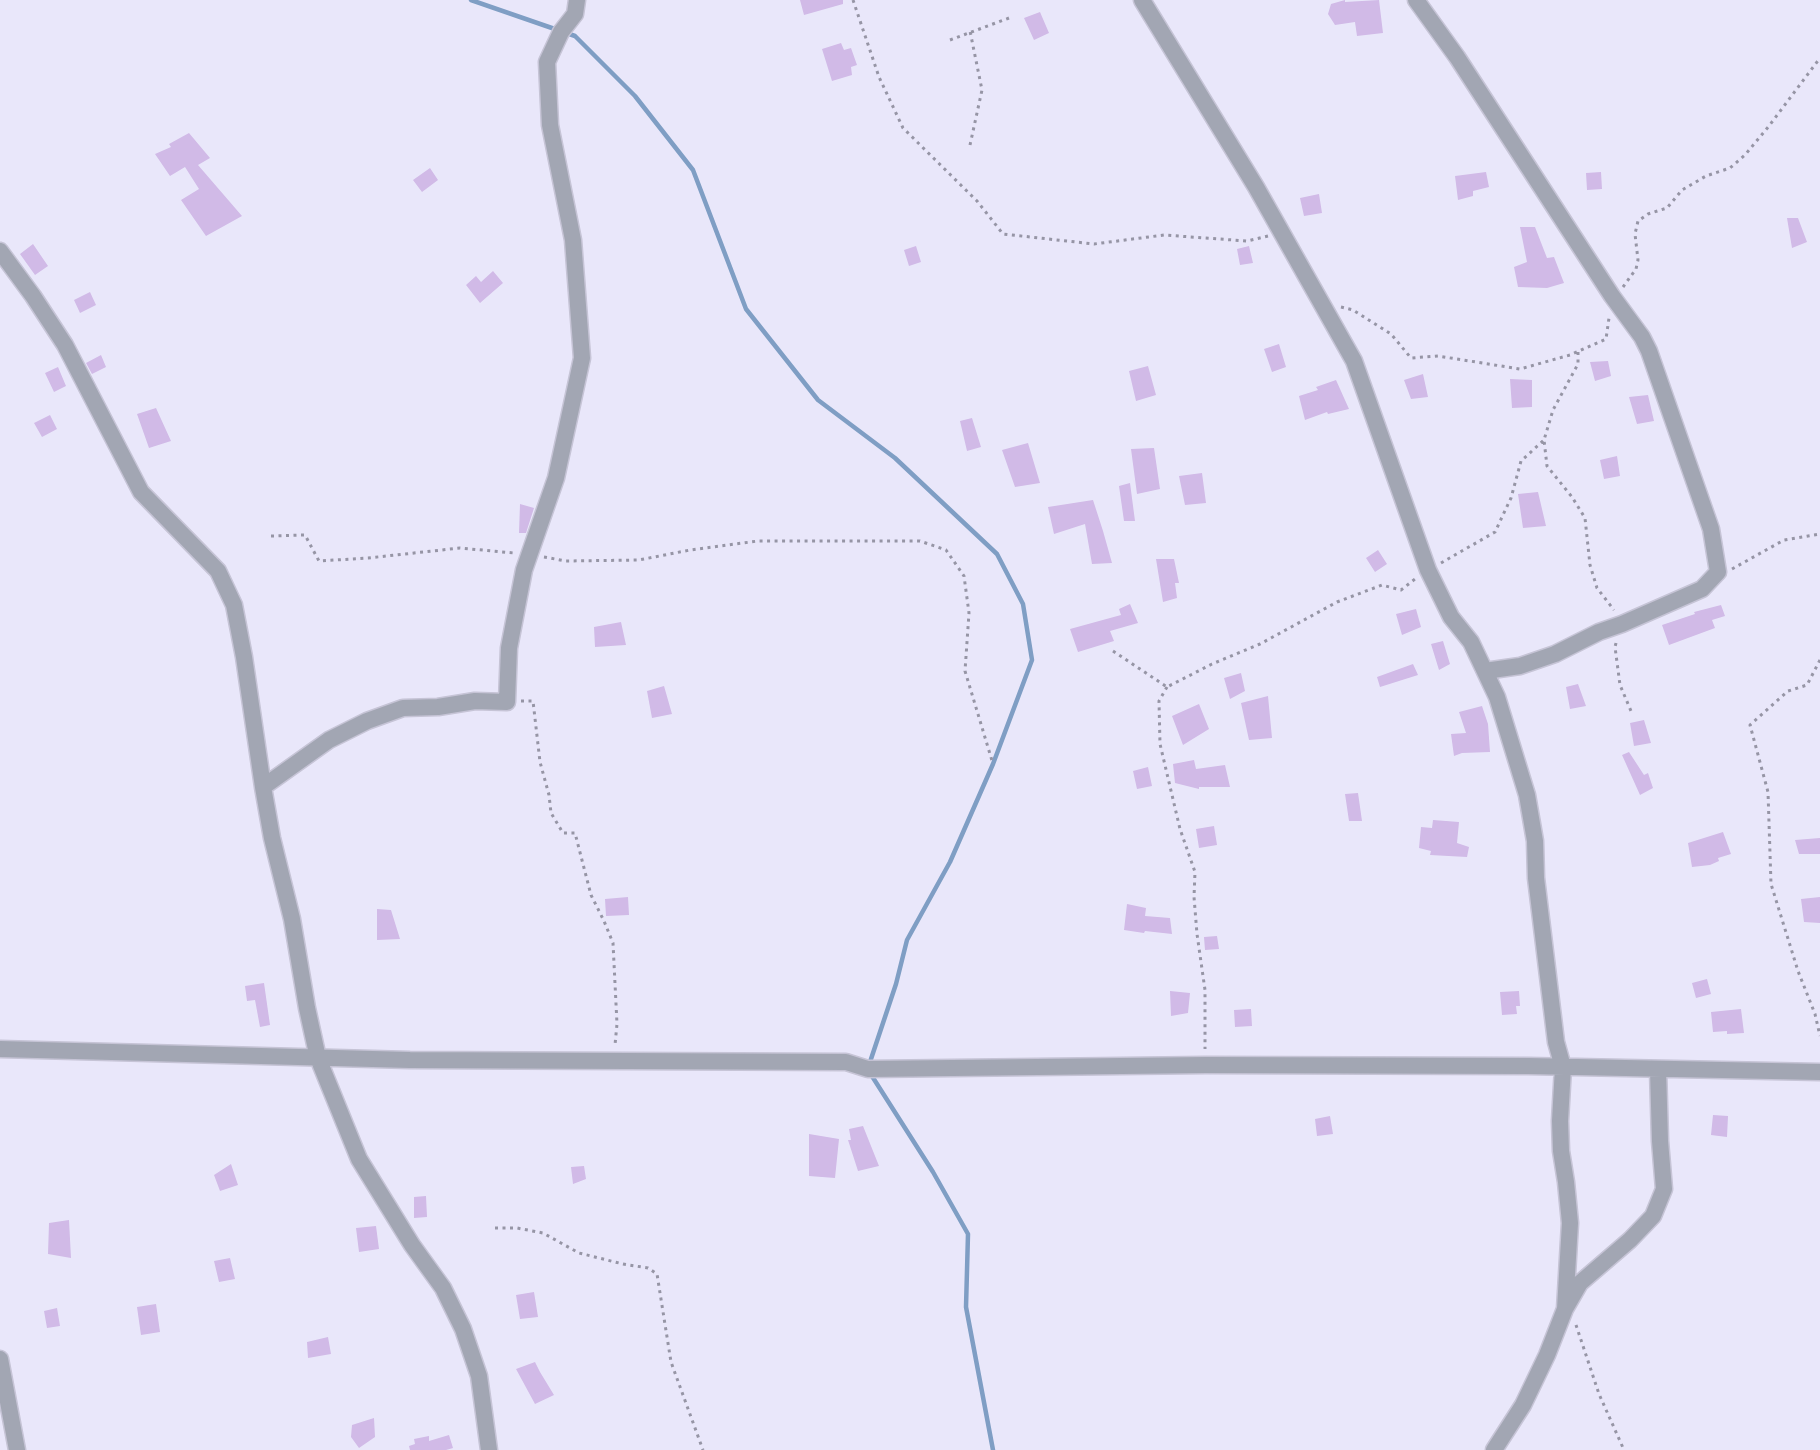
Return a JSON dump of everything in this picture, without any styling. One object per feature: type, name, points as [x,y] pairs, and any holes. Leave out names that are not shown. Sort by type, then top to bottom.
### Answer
[{"type":"street","points":[[263,787],[329,740],[367,721],[394,711],[403,708],[438,707],[475,701],[507,702],[510,648],[524,570],[556,478],[582,358],[573,240],[550,125],[547,62],[561,32],[575,14],[577,0]]},
{"type":"street","points":[[1142,0],[1257,187],[1354,361],[1428,570],[1451,617],[1471,642],[1497,696],[1527,795],[1556,1042],[1563,1067],[1561,1151],[1570,1223],[1567,1304]]},
{"type":"street","points":[[1416,0],[1457,57],[1649,351],[1711,529],[1718,572],[1702,589],[1555,654],[1520,666],[1485,671]]},
{"type":"street","points":[[0,250],[65,345],[141,492],[218,571],[234,605],[272,838],[292,919],[318,1058],[359,1159],[412,1245],[443,1288],[463,1329],[478,1376],[489,1450]]},
{"type":"street","points":[[0,1049],[422,1060],[846,1062],[867,1069],[1206,1065],[1563,1067],[1820,1072]]},
{"type":"street","points":[[1494,1450],[1523,1405],[1547,1355],[1567,1304],[1580,1283],[1630,1240],[1653,1216],[1664,1189],[1658,1069]]},
{"type":"street","points":[[0,1359],[17,1450]]},
{"type":"path","points":[[853,0],[879,77],[903,129],[977,201],[1003,234],[1094,244],[1164,236],[1247,241],[1282,233]]},
{"type":"path","points":[[950,40],[1009,18]]},
{"type":"path","points":[[970,31],[982,90],[970,146]]},
{"type":"path","points":[[1335,306],[1353,310],[1391,334],[1410,358],[1438,356],[1520,369],[1578,352],[1606,339],[1612,296],[1621,290],[1636,269],[1638,260],[1635,234],[1638,221],[1648,214],[1667,208],[1682,190],[1706,176],[1730,168],[1745,155],[1820,58]]},
{"type":"path","points":[[1578,352],[1578,364],[1553,410],[1544,440],[1547,466],[1572,497],[1585,518],[1588,537]]},
{"type":"path","points":[[1206,1065],[1205,990],[1197,934],[1194,897],[1195,872],[1180,830],[1160,744],[1159,701],[1167,687],[1212,664],[1260,644],[1337,602],[1382,585],[1401,590],[1428,570],[1495,532],[1511,498],[1521,460],[1544,440]]},
{"type":"path","points":[[1728,569],[1735,568],[1784,540],[1820,534]]},
{"type":"path","points":[[271,536],[305,535],[319,561],[460,548],[566,561],[639,560],[690,550],[758,541],[920,541],[946,550],[964,576],[969,613],[965,670],[993,764]]},
{"type":"path","points":[[1113,651],[1167,687]]},
{"type":"path","points":[[1820,660],[1807,685],[1788,691],[1750,725],[1768,792],[1771,884],[1798,971],[1815,1014],[1820,1036]]},
{"type":"path","points":[[507,702],[533,700],[540,762],[549,795],[551,813],[563,833],[575,833],[591,895],[613,943],[617,1061]]},
{"type":"path","points":[[495,1228],[517,1228],[543,1233],[579,1252],[622,1264],[648,1268],[657,1274],[671,1362],[703,1450]]},
{"type":"path","points":[[1567,1304],[1599,1394],[1624,1450]]},
{"type":"building","points":[[800,0],[843,0],[843,4],[804,15]]},
{"type":"building","points":[[1345,0],[1345,2],[1379,0],[1383,33],[1357,36],[1355,22],[1335,25],[1328,14],[1331,4]]},
{"type":"building","points":[[1040,12],[1049,33],[1034,40],[1024,18]]},
{"type":"building","points":[[841,43],[844,50],[851,48],[857,65],[851,67],[852,75],[832,81],[822,49]]},
{"type":"building","points":[[189,133],[210,158],[198,165],[242,216],[206,236],[181,200],[199,189],[185,167],[170,176],[155,154],[171,147],[169,144]]},
{"type":"building","points":[[430,168],[438,180],[422,192],[413,180]]},
{"type":"building","points":[[1486,172],[1489,187],[1473,191],[1473,196],[1458,200],[1455,176]]},
{"type":"building","points":[[1601,172],[1602,189],[1587,190],[1586,173]]},
{"type":"building","points":[[1319,194],[1322,213],[1304,216],[1300,198]]},
{"type":"building","points":[[1787,218],[1798,218],[1807,242],[1792,248]]},
{"type":"building","points":[[1520,227],[1535,227],[1547,258],[1554,257],[1564,283],[1547,288],[1518,287],[1514,267],[1527,262]]},
{"type":"building","points":[[33,244],[48,266],[35,275],[20,254]]},
{"type":"building","points":[[916,246],[921,262],[909,266],[904,250]]},
{"type":"building","points":[[1249,246],[1253,263],[1240,265],[1237,249]]},
{"type":"building","points":[[493,271],[503,283],[480,303],[466,285],[476,276],[481,282]]},
{"type":"building","points":[[90,292],[96,305],[80,313],[74,300]]},
{"type":"building","points":[[1279,344],[1286,367],[1272,372],[1264,349]]},
{"type":"building","points":[[101,355],[106,367],[92,374],[86,363]]},
{"type":"building","points":[[1608,361],[1611,376],[1595,381],[1590,362]]},
{"type":"building","points":[[1148,366],[1156,395],[1136,401],[1129,371]]},
{"type":"building","points":[[58,367],[66,386],[54,392],[45,373]]},
{"type":"building","points":[[1423,374],[1428,397],[1411,399],[1404,380]]},
{"type":"building","points":[[1510,379],[1532,380],[1532,407],[1512,408]]},
{"type":"building","points":[[1336,380],[1349,409],[1328,414],[1327,412],[1305,420],[1299,396],[1318,390],[1316,387]]},
{"type":"building","points":[[1648,395],[1654,421],[1637,424],[1629,397]]},
{"type":"building","points":[[156,408],[171,441],[149,448],[137,414]]},
{"type":"building","points":[[50,415],[57,429],[42,437],[34,423]]},
{"type":"building","points":[[972,418],[981,447],[967,451],[960,421]]},
{"type":"building","points":[[1028,443],[1040,483],[1015,487],[1002,450]]},
{"type":"building","points":[[1154,448],[1160,489],[1137,494],[1131,449]]},
{"type":"building","points":[[1617,456],[1620,476],[1604,479],[1600,460]]},
{"type":"building","points":[[1202,473],[1206,503],[1185,505],[1179,476]]},
{"type":"building","points":[[1130,483],[1135,521],[1124,521],[1119,486]]},
{"type":"building","points":[[1538,492],[1546,526],[1523,528],[1518,494]]},
{"type":"building","points":[[1093,500],[1112,563],[1092,564],[1085,524],[1054,534],[1048,507]]},
{"type":"building","points":[[520,504],[534,508],[526,533],[519,533]]},
{"type":"building","points":[[1378,550],[1387,564],[1375,572],[1366,558]]},
{"type":"building","points":[[1156,559],[1174,559],[1179,583],[1175,583],[1177,598],[1163,602]]},
{"type":"building","points":[[1130,604],[1138,623],[1110,631],[1114,641],[1078,652],[1070,629],[1121,615],[1119,609]]},
{"type":"building","points":[[1721,605],[1725,616],[1712,620],[1715,628],[1669,645],[1662,625],[1695,614],[1694,612]]},
{"type":"building","points":[[1416,609],[1421,627],[1402,635],[1396,614]]},
{"type":"building","points":[[621,622],[626,645],[595,647],[594,627]]},
{"type":"building","points":[[1443,641],[1450,664],[1439,670],[1431,644]]},
{"type":"building","points":[[1413,664],[1418,675],[1380,687],[1377,677]]},
{"type":"building","points":[[1241,673],[1245,691],[1230,699],[1224,678]]},
{"type":"building","points":[[1578,684],[1586,706],[1570,709],[1566,687]]},
{"type":"building","points":[[664,686],[672,714],[652,718],[647,691]]},
{"type":"building","points":[[1268,696],[1272,738],[1249,740],[1241,703]]},
{"type":"building","points":[[1199,704],[1209,729],[1183,745],[1172,716]]},
{"type":"building","points":[[1482,706],[1488,724],[1490,752],[1462,753],[1454,756],[1451,734],[1466,733],[1459,712]]},
{"type":"building","points":[[1644,720],[1651,743],[1634,746],[1630,723]]},
{"type":"building","points":[[1629,752],[1644,775],[1648,773],[1653,788],[1640,795],[1622,755]]},
{"type":"building","points":[[1194,760],[1196,769],[1225,765],[1230,787],[1199,787],[1199,789],[1175,783],[1173,764]]},
{"type":"building","points":[[1148,767],[1152,786],[1137,789],[1133,771]]},
{"type":"building","points":[[1358,793],[1362,821],[1349,821],[1345,794]]},
{"type":"building","points":[[1433,820],[1459,822],[1457,843],[1469,847],[1467,857],[1430,855],[1431,851],[1419,848],[1421,827],[1432,828]]},
{"type":"building","points":[[1214,826],[1217,845],[1199,848],[1196,829]]},
{"type":"building","points":[[1723,832],[1731,854],[1718,858],[1719,861],[1710,865],[1692,867],[1688,843]]},
{"type":"building","points":[[1820,838],[1820,854],[1799,854],[1795,840]]},
{"type":"building","points":[[628,897],[629,915],[606,916],[605,899]]},
{"type":"building","points":[[1820,897],[1820,923],[1804,922],[1801,899]]},
{"type":"building","points":[[1127,904],[1146,908],[1145,916],[1170,918],[1172,934],[1124,930]]},
{"type":"building","points":[[377,909],[391,910],[400,939],[377,940]]},
{"type":"building","points":[[1217,936],[1219,949],[1205,950],[1204,937]]},
{"type":"building","points":[[1707,979],[1711,994],[1696,998],[1692,983]]},
{"type":"building","points":[[264,983],[270,1025],[260,1027],[255,1000],[247,1001],[245,986]]},
{"type":"building","points":[[1170,991],[1190,993],[1188,1013],[1171,1016]]},
{"type":"building","points":[[1519,991],[1520,1006],[1516,1006],[1517,1014],[1502,1015],[1500,992]]},
{"type":"building","points":[[1251,1009],[1252,1026],[1235,1027],[1234,1010]]},
{"type":"building","points":[[1741,1009],[1744,1033],[1713,1032],[1711,1012]]},
{"type":"building","points":[[1713,1115],[1728,1116],[1727,1137],[1711,1135]]},
{"type":"building","points":[[1330,1116],[1333,1134],[1317,1136],[1315,1119]]},
{"type":"building","points":[[863,1126],[879,1166],[858,1171],[848,1140],[851,1140],[849,1129]]},
{"type":"building","points":[[809,1134],[839,1139],[835,1178],[809,1176]]},
{"type":"building","points":[[231,1164],[238,1185],[220,1191],[214,1175]]},
{"type":"building","points":[[584,1166],[586,1179],[573,1184],[571,1167]]},
{"type":"building","points":[[426,1196],[427,1217],[414,1218],[414,1197]]},
{"type":"building","points":[[69,1220],[71,1258],[48,1254],[49,1223]]},
{"type":"building","points":[[376,1226],[379,1249],[359,1252],[356,1228]]},
{"type":"building","points":[[230,1258],[235,1279],[219,1282],[214,1261]]},
{"type":"building","points":[[534,1292],[538,1317],[520,1319],[516,1295]]},
{"type":"building","points":[[156,1304],[160,1332],[141,1335],[137,1307]]},
{"type":"building","points":[[57,1308],[60,1326],[47,1328],[44,1311]]},
{"type":"building","points":[[328,1337],[331,1354],[308,1358],[307,1342]]},
{"type":"building","points":[[535,1362],[554,1395],[535,1404],[516,1369]]},
{"type":"building","points":[[374,1418],[375,1437],[359,1448],[351,1437],[352,1425]]},
{"type":"building","points":[[449,1435],[453,1448],[410,1450],[409,1446],[415,1444],[414,1439],[429,1436],[429,1441]]},
{"type":"waterway","points":[[471,0],[575,36],[635,96],[693,170],[746,309],[818,400],[895,458],[997,554],[1023,604],[1032,660],[993,764],[950,862],[907,940],[896,984],[869,1065]]},
{"type":"waterway","points":[[870,1073],[933,1172],[968,1234],[966,1307],[993,1450]]}]
